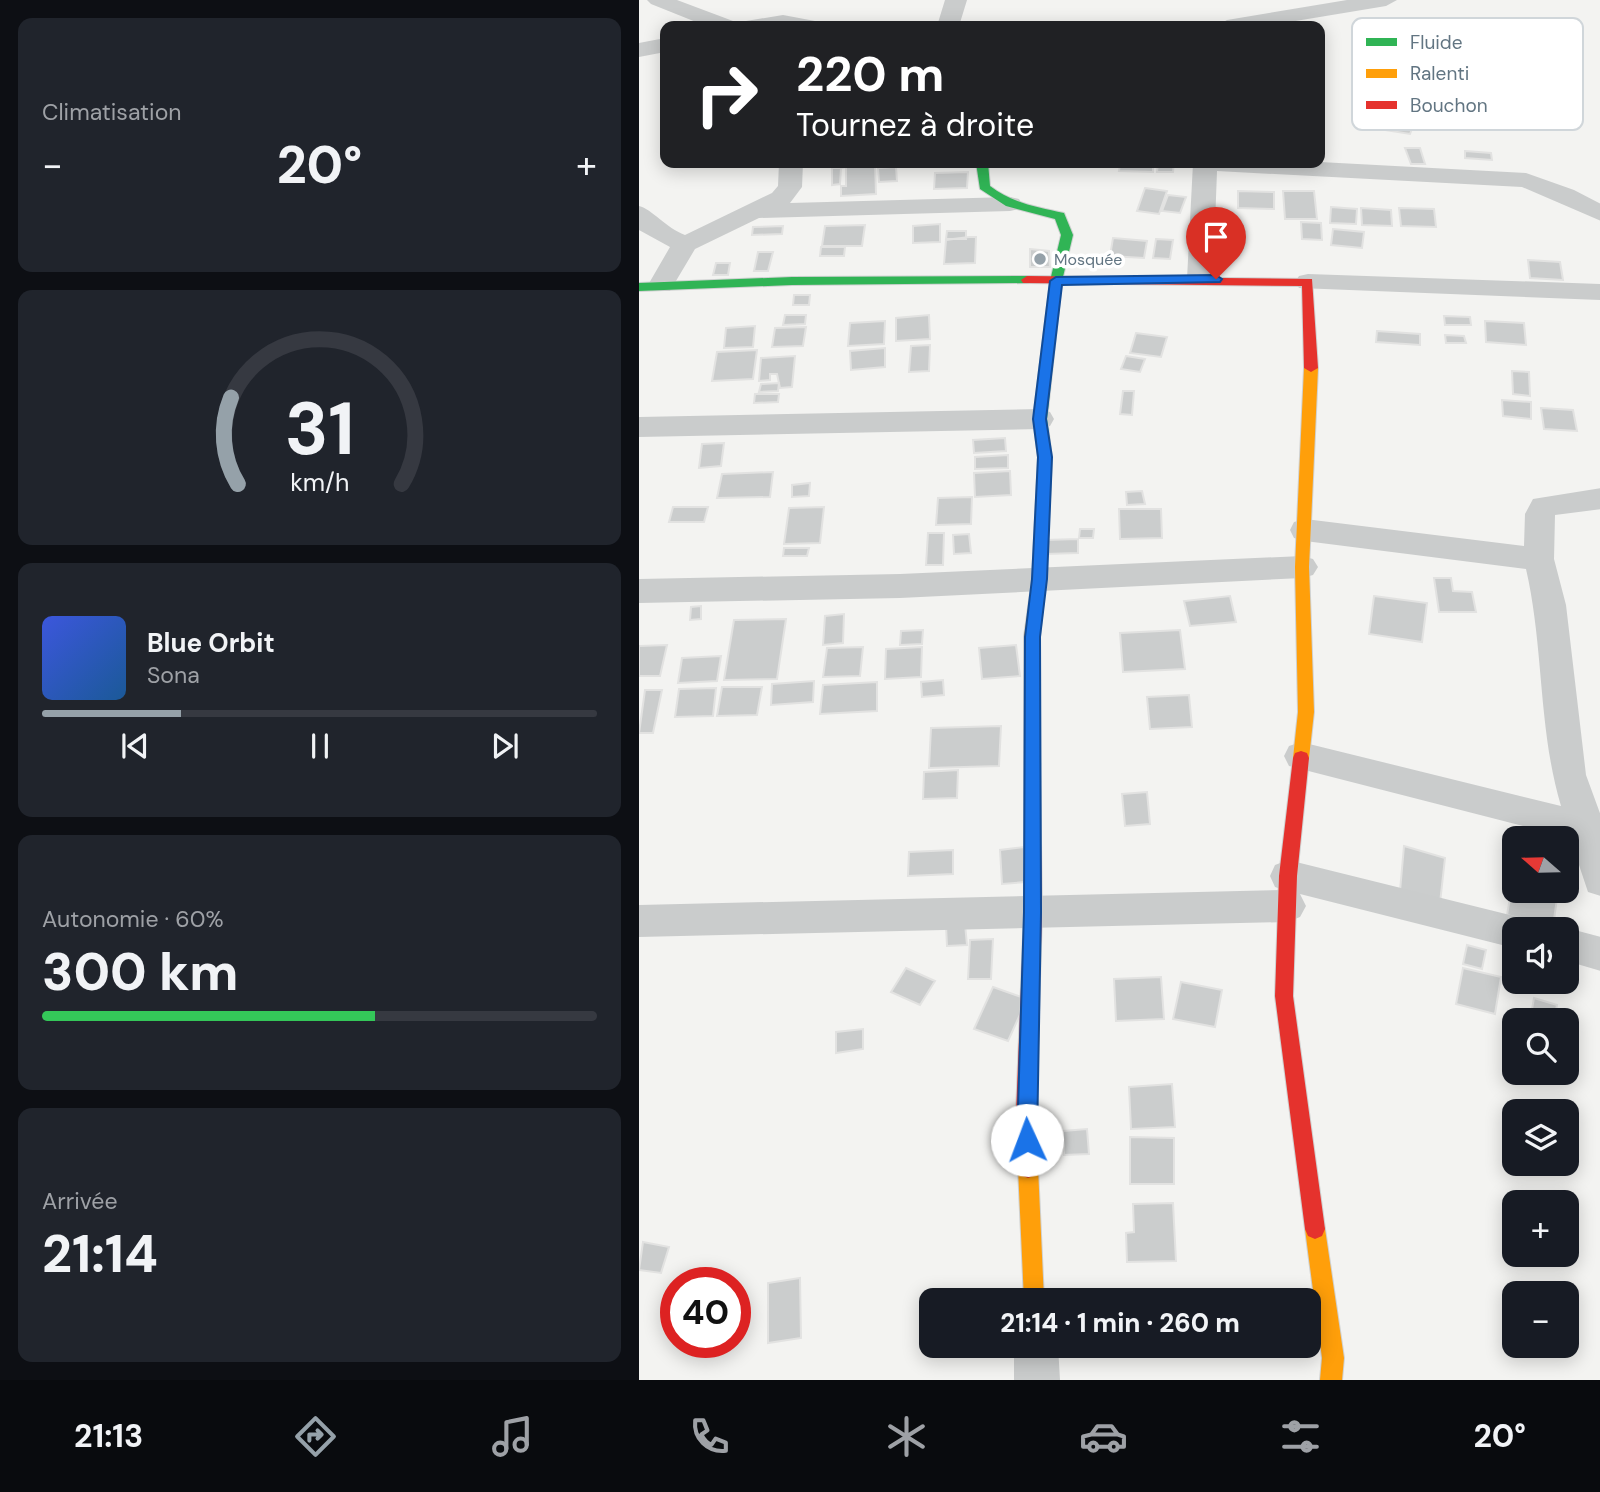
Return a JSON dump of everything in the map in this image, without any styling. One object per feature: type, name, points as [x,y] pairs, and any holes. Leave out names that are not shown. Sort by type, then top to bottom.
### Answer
[{"type":"street","points":[[658,0],[712,21]]},
{"type":"street","points":[[950,21],[956,0]]},
{"type":"street","points":[[1258,21],[1386,0]]},
{"type":"street","points":[[639,50],[660,46]]},
{"type":"street","points":[[650,286],[686,244],[781,198],[790,187],[791,168]]},
{"type":"street","points":[[982,168],[984,187],[1010,204]]},
{"type":"street","points":[[1200,279],[1207,168]]},
{"type":"street","points":[[1301,168],[1526,180],[1600,214]]},
{"type":"street","points":[[756,211],[1010,204],[1060,216],[1067,235],[1056,281],[1040,419],[1045,457],[1039,579],[1032,637],[1033,912],[1026,1113],[1033,1288]]},
{"type":"street","points":[[639,213],[647,227],[664,237],[686,244]]},
{"type":"street","points":[[650,286],[792,281],[1200,279],[1600,292]]},
{"type":"street","points":[[1308,282],[1311,373],[1302,567],[1306,712],[1288,891],[1284,996],[1333,1358],[1331,1380]]},
{"type":"street","points":[[639,428],[1040,419]]},
{"type":"street","points":[[1600,498],[1544,506],[1540,514],[1539,559],[1550,605],[1569,775],[1591,829],[1600,881]]},
{"type":"street","points":[[1305,530],[1539,559]]},
{"type":"street","points":[[639,591],[900,586],[1302,567]]},
{"type":"street","points":[[1301,756],[1591,829]]},
{"type":"street","points":[[639,921],[1033,912],[1288,891],[1502,930]]},
{"type":"street","points":[[1579,948],[1600,954]]},
{"type":"street","points":[[1036,1358],[1037,1380]]},
{"type":"building","points":[[1385,130],[1412,130],[1410,134]]},
{"type":"building","points":[[1405,148],[1420,148],[1425,164],[1411,164]]},
{"type":"building","points":[[1465,151],[1491,153],[1492,160],[1465,158]]},
{"type":"building","points":[[832,168],[841,168],[840,184],[832,185]]},
{"type":"building","points":[[846,168],[875,168],[876,194],[841,196],[841,186],[846,186]]},
{"type":"building","points":[[878,168],[896,168],[897,181],[879,182]]},
{"type":"building","points":[[1119,168],[1153,168],[1153,172],[1119,171]]},
{"type":"building","points":[[1157,168],[1173,168],[1173,172],[1157,172]]},
{"type":"building","points":[[968,172],[967,188],[934,189],[935,173]]},
{"type":"building","points":[[1145,188],[1167,191],[1159,214],[1137,211]]},
{"type":"building","points":[[1238,191],[1274,192],[1274,209],[1238,208]]},
{"type":"building","points":[[1283,191],[1314,191],[1317,219],[1285,219]]},
{"type":"building","points":[[1168,195],[1186,197],[1180,213],[1162,211]]},
{"type":"building","points":[[1331,207],[1357,209],[1356,224],[1330,223]]},
{"type":"building","points":[[1361,208],[1391,210],[1392,226],[1362,225]]},
{"type":"building","points":[[1399,208],[1434,209],[1436,227],[1401,226]]},
{"type":"building","points":[[1301,222],[1321,223],[1322,240],[1302,239]]},
{"type":"building","points":[[940,224],[940,242],[913,243],[913,226]]},
{"type":"building","points":[[865,225],[862,246],[822,246],[825,226]]},
{"type":"building","points":[[783,226],[782,234],[752,235],[753,227]]},
{"type":"building","points":[[1333,229],[1364,232],[1362,248],[1331,245]]},
{"type":"building","points":[[947,231],[966,231],[966,239],[946,239]]},
{"type":"building","points":[[976,237],[975,263],[944,264],[946,240]]},
{"type":"building","points":[[1113,238],[1147,241],[1144,258],[1110,256]]},
{"type":"building","points":[[1156,239],[1173,240],[1170,259],[1153,258]]},
{"type":"building","points":[[821,247],[845,247],[844,256],[820,256]]},
{"type":"building","name":"Mosquée","points":[[1030,249],[1049,251],[1050,267],[1030,267]]},
{"type":"building","points":[[758,252],[773,252],[768,271],[754,271]]},
{"type":"building","points":[[1528,260],[1560,262],[1563,280],[1530,278]]},
{"type":"building","points":[[716,263],[730,263],[728,275],[713,275]]},
{"type":"building","points":[[794,295],[810,295],[809,305],[793,305]]},
{"type":"building","points":[[785,315],[806,315],[805,324],[783,325]]},
{"type":"building","points":[[929,315],[930,339],[896,341],[896,318]]},
{"type":"building","points":[[1444,316],[1470,317],[1471,325],[1445,325]]},
{"type":"building","points":[[885,321],[884,344],[848,346],[850,323]]},
{"type":"building","points":[[1485,321],[1524,323],[1526,345],[1486,342]]},
{"type":"building","points":[[755,326],[753,347],[724,348],[726,328]]},
{"type":"building","points":[[806,327],[803,346],[772,347],[775,328]]},
{"type":"building","points":[[1377,331],[1420,334],[1420,345],[1376,342]]},
{"type":"building","points":[[1136,333],[1167,337],[1161,357],[1130,353]]},
{"type":"building","points":[[1445,335],[1464,336],[1466,343],[1446,343]]},
{"type":"building","points":[[930,345],[929,371],[909,372],[911,346]]},
{"type":"building","points":[[885,348],[885,367],[851,370],[850,351]]},
{"type":"building","points":[[757,350],[753,379],[712,381],[717,352]]},
{"type":"building","points":[[795,356],[792,387],[780,388],[777,374],[770,374],[770,380],[759,381],[761,358]]},
{"type":"building","points":[[1126,356],[1145,359],[1140,372],[1121,369]]},
{"type":"building","points":[[1512,371],[1529,372],[1530,396],[1513,394]]},
{"type":"building","points":[[779,383],[778,391],[759,392],[761,384]]},
{"type":"building","points":[[1123,391],[1134,391],[1132,415],[1120,414]]},
{"type":"building","points":[[755,394],[779,394],[778,402],[754,403]]},
{"type":"building","points":[[1502,400],[1531,402],[1531,419],[1503,416]]},
{"type":"building","points":[[1541,408],[1573,410],[1577,431],[1544,429]]},
{"type":"building","points":[[1005,438],[1006,451],[974,453],[973,440]]},
{"type":"building","points":[[724,443],[721,466],[699,468],[702,444]]},
{"type":"building","points":[[1008,455],[1008,468],[975,469],[975,457]]},
{"type":"building","points":[[1010,471],[1011,495],[975,497],[974,473]]},
{"type":"building","points":[[773,472],[770,497],[717,498],[722,474]]},
{"type":"building","points":[[810,483],[809,496],[792,497],[792,485]]},
{"type":"building","points":[[1142,491],[1145,504],[1127,505],[1126,492]]},
{"type":"building","points":[[972,497],[971,524],[936,525],[938,498]]},
{"type":"building","points":[[673,507],[708,507],[704,522],[669,522]]},
{"type":"building","points":[[824,507],[820,543],[784,544],[789,508]]},
{"type":"building","points":[[1119,509],[1161,509],[1162,538],[1120,539]]},
{"type":"building","points":[[1080,529],[1094,529],[1093,538],[1079,538]]},
{"type":"building","points":[[928,533],[944,533],[943,565],[926,565]]},
{"type":"building","points":[[969,534],[971,553],[954,554],[953,535]]},
{"type":"building","points":[[1078,539],[1078,553],[1045,554],[1045,540]]},
{"type":"building","points":[[784,548],[809,548],[807,556],[783,556]]},
{"type":"building","points":[[1434,578],[1451,578],[1453,591],[1472,592],[1476,612],[1439,612]]},
{"type":"building","points":[[1230,596],[1236,622],[1190,626],[1184,601]]},
{"type":"building","points":[[1374,596],[1427,603],[1422,642],[1369,634]]},
{"type":"building","points":[[701,606],[701,619],[690,620],[691,607]]},
{"type":"building","points":[[844,614],[843,643],[823,645],[825,616]]},
{"type":"building","points":[[786,619],[777,679],[724,680],[734,620]]},
{"type":"building","points":[[923,630],[922,644],[900,645],[901,631]]},
{"type":"building","points":[[1180,630],[1185,669],[1123,672],[1120,633]]},
{"type":"building","points":[[667,645],[660,676],[639,676],[639,646]]},
{"type":"building","points":[[1016,645],[1020,676],[982,679],[979,648]]},
{"type":"building","points":[[863,647],[860,676],[823,677],[827,648]]},
{"type":"building","points":[[922,647],[921,677],[885,679],[886,649]]},
{"type":"building","points":[[721,656],[717,681],[678,683],[682,658]]},
{"type":"building","points":[[943,680],[944,695],[922,697],[921,682]]},
{"type":"building","points":[[814,681],[813,702],[771,705],[772,684]]},
{"type":"building","points":[[877,682],[877,711],[820,714],[823,685]]},
{"type":"building","points":[[722,687],[762,687],[757,715],[717,716]]},
{"type":"building","points":[[716,688],[713,716],[675,717],[679,689]]},
{"type":"building","points":[[645,690],[662,690],[653,733],[639,733]]},
{"type":"building","points":[[1189,695],[1192,727],[1150,729],[1147,697]]},
{"type":"building","points":[[1001,726],[999,766],[929,768],[931,728]]},
{"type":"building","points":[[958,770],[957,798],[923,799],[924,772]]},
{"type":"building","points":[[1147,792],[1150,824],[1125,826],[1122,794]]},
{"type":"building","points":[[1404,846],[1445,858],[1440,903],[1400,891]]},
{"type":"building","points":[[1024,847],[1026,882],[1002,884],[1000,850]]},
{"type":"building","points":[[953,850],[953,874],[908,876],[909,852]]},
{"type":"building","points":[[1509,903],[1556,903],[1554,917],[1507,915]]},
{"type":"building","points":[[965,924],[967,945],[947,946],[946,926]]},
{"type":"building","points":[[993,939],[991,979],[968,979],[970,940]]},
{"type":"building","points":[[1467,945],[1486,950],[1482,969],[1463,964]]},
{"type":"building","points":[[906,968],[935,981],[920,1005],[891,992]]},
{"type":"building","points":[[1463,968],[1501,977],[1495,1014],[1456,1004]]},
{"type":"building","points":[[1161,977],[1164,1019],[1116,1021],[1114,979]]},
{"type":"building","points":[[1181,982],[1222,990],[1215,1027],[1173,1019]]},
{"type":"building","points":[[993,987],[1027,999],[1008,1041],[974,1029]]},
{"type":"building","points":[[1534,998],[1557,1005],[1556,1008],[1532,1008]]},
{"type":"building","points":[[863,1029],[863,1049],[836,1053],[836,1032]]},
{"type":"building","points":[[1172,1084],[1175,1127],[1131,1129],[1129,1087]]},
{"type":"building","points":[[1087,1129],[1089,1154],[1064,1155],[1063,1131]]},
{"type":"building","points":[[1130,1137],[1174,1138],[1174,1184],[1130,1184]]},
{"type":"building","points":[[1173,1203],[1176,1261],[1127,1262],[1126,1233],[1134,1232],[1133,1204]]},
{"type":"building","points":[[643,1242],[669,1247],[660,1273],[639,1270]]},
{"type":"building","points":[[800,1278],[801,1338],[768,1343],[768,1283]]},
{"type":"traffic: fast","points":[[982,168],[984,187],[1010,203],[1060,216],[1067,235],[1056,281],[1040,419],[1045,458]]},
{"type":"traffic: fast","points":[[639,287],[792,281],[1027,280]]},
{"type":"traffic: slow","points":[[1301,758],[1306,712],[1302,567],[1311,368]]},
{"type":"traffic: slow","points":[[1032,773],[1032,637],[1039,579],[1045,458]]},
{"type":"traffic: slow","points":[[1028,1168],[1033,1288]]},
{"type":"traffic: slow","points":[[1315,1229],[1333,1358],[1331,1380]]},
{"type":"traffic: jam","points":[[1027,280],[1308,282],[1311,368]]},
{"type":"traffic: jam","points":[[1301,758],[1288,876],[1284,996],[1315,1229]]},
{"type":"traffic: jam","points":[[1028,1168],[1026,1113],[1033,912],[1032,773]]},
{"type":"place","name":"Mosquée","points":[[1040,259]]},
{"type":"route","points":[[1027,1140],[1033,912],[1032,637],[1039,579],[1045,457],[1040,419],[1056,281],[1216,279]]}]
